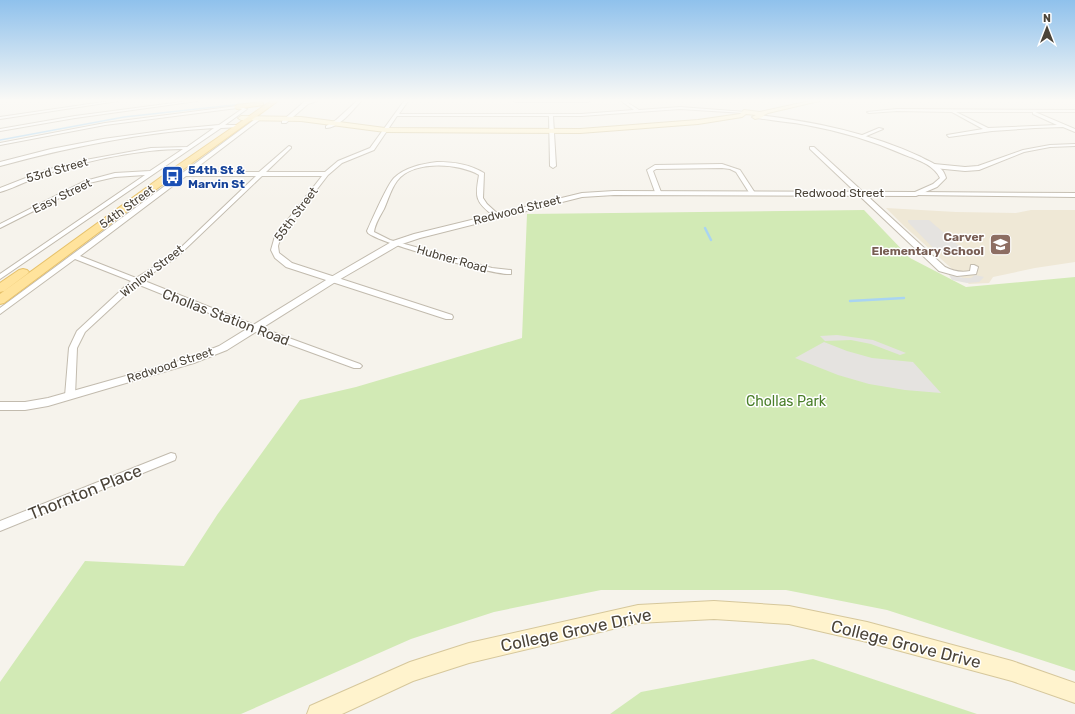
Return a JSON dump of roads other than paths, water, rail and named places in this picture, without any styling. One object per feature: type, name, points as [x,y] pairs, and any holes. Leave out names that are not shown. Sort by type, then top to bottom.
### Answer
[{"type":"main road","name":"54th Street","points":[[0,288],[224,134]]},
{"type":"main road","name":"54th Street","points":[[0,300],[225,134]]},
{"type":"main road","points":[[564,134],[599,134]]},
{"type":"main road","name":"College Grove Drive","points":[[318,714],[410,672],[469,653],[638,614],[714,610],[789,615],[868,632],[1012,671],[1075,693]]},
{"type":"street","points":[[0,144],[52,134]]},
{"type":"street","points":[[0,164],[43,152],[88,142],[144,134]]},
{"type":"street","points":[[0,277],[188,148],[216,134]]},
{"type":"street","points":[[0,312],[184,174],[228,134]]},
{"type":"street","name":"55th Street","points":[[382,134],[372,149],[340,162],[326,174],[278,236],[273,245],[274,251],[280,259],[289,265],[449,317]]},
{"type":"street","points":[[552,134],[553,166]]},
{"type":"street","points":[[854,134],[878,141],[934,166],[940,171],[943,178],[941,181],[931,188],[916,194]]},
{"type":"street","points":[[862,136],[867,134]]},
{"type":"street","points":[[949,136],[958,134]]},
{"type":"street","points":[[934,166],[960,169],[979,168],[1023,151],[1075,145]]},
{"type":"street","name":"Winlow Street","points":[[70,396],[73,348],[82,331],[136,281],[175,256],[289,147]]},
{"type":"street","name":"53rd Street","points":[[0,190],[29,177],[89,160],[162,149],[188,148]]},
{"type":"street","points":[[812,148],[942,269],[951,273],[966,274],[973,272],[974,267]]},
{"type":"street","name":"Hubner Road","points":[[496,215],[479,200],[478,193],[482,174],[458,165],[432,164],[414,168],[400,175],[395,180],[370,231],[371,233],[388,241],[492,270],[508,272]]},
{"type":"street","points":[[658,192],[650,170],[653,168],[658,166],[722,166],[738,171],[752,193]]},
{"type":"street","name":"Easy Street","points":[[0,226],[87,182],[115,175],[151,173]]},
{"type":"street","points":[[184,174],[326,174]]},
{"type":"street","name":"Redwood Street","points":[[0,406],[25,406],[48,402],[190,361],[222,348],[334,279],[396,243],[496,215],[582,195],[614,192],[658,192],[1075,195]]},
{"type":"street","name":"Chollas Station Road","points":[[74,256],[254,328],[358,366]]},
{"type":"street","name":"Thornton Place","points":[[0,526],[171,457]]},
{"type":"waterway","points":[[0,140],[31,134]]},
{"type":"waterway","points":[[705,228],[711,240]]},
{"type":"waterway","points":[[850,301],[904,298]]},
{"type":"place","name":"54th St & Marvin St","points":[[172,177]]},
{"type":"place","name":"Carver Elementary School","points":[[1000,244]]},
{"type":"park label","name":"Chollas Park","points":[[786,401]]}]
